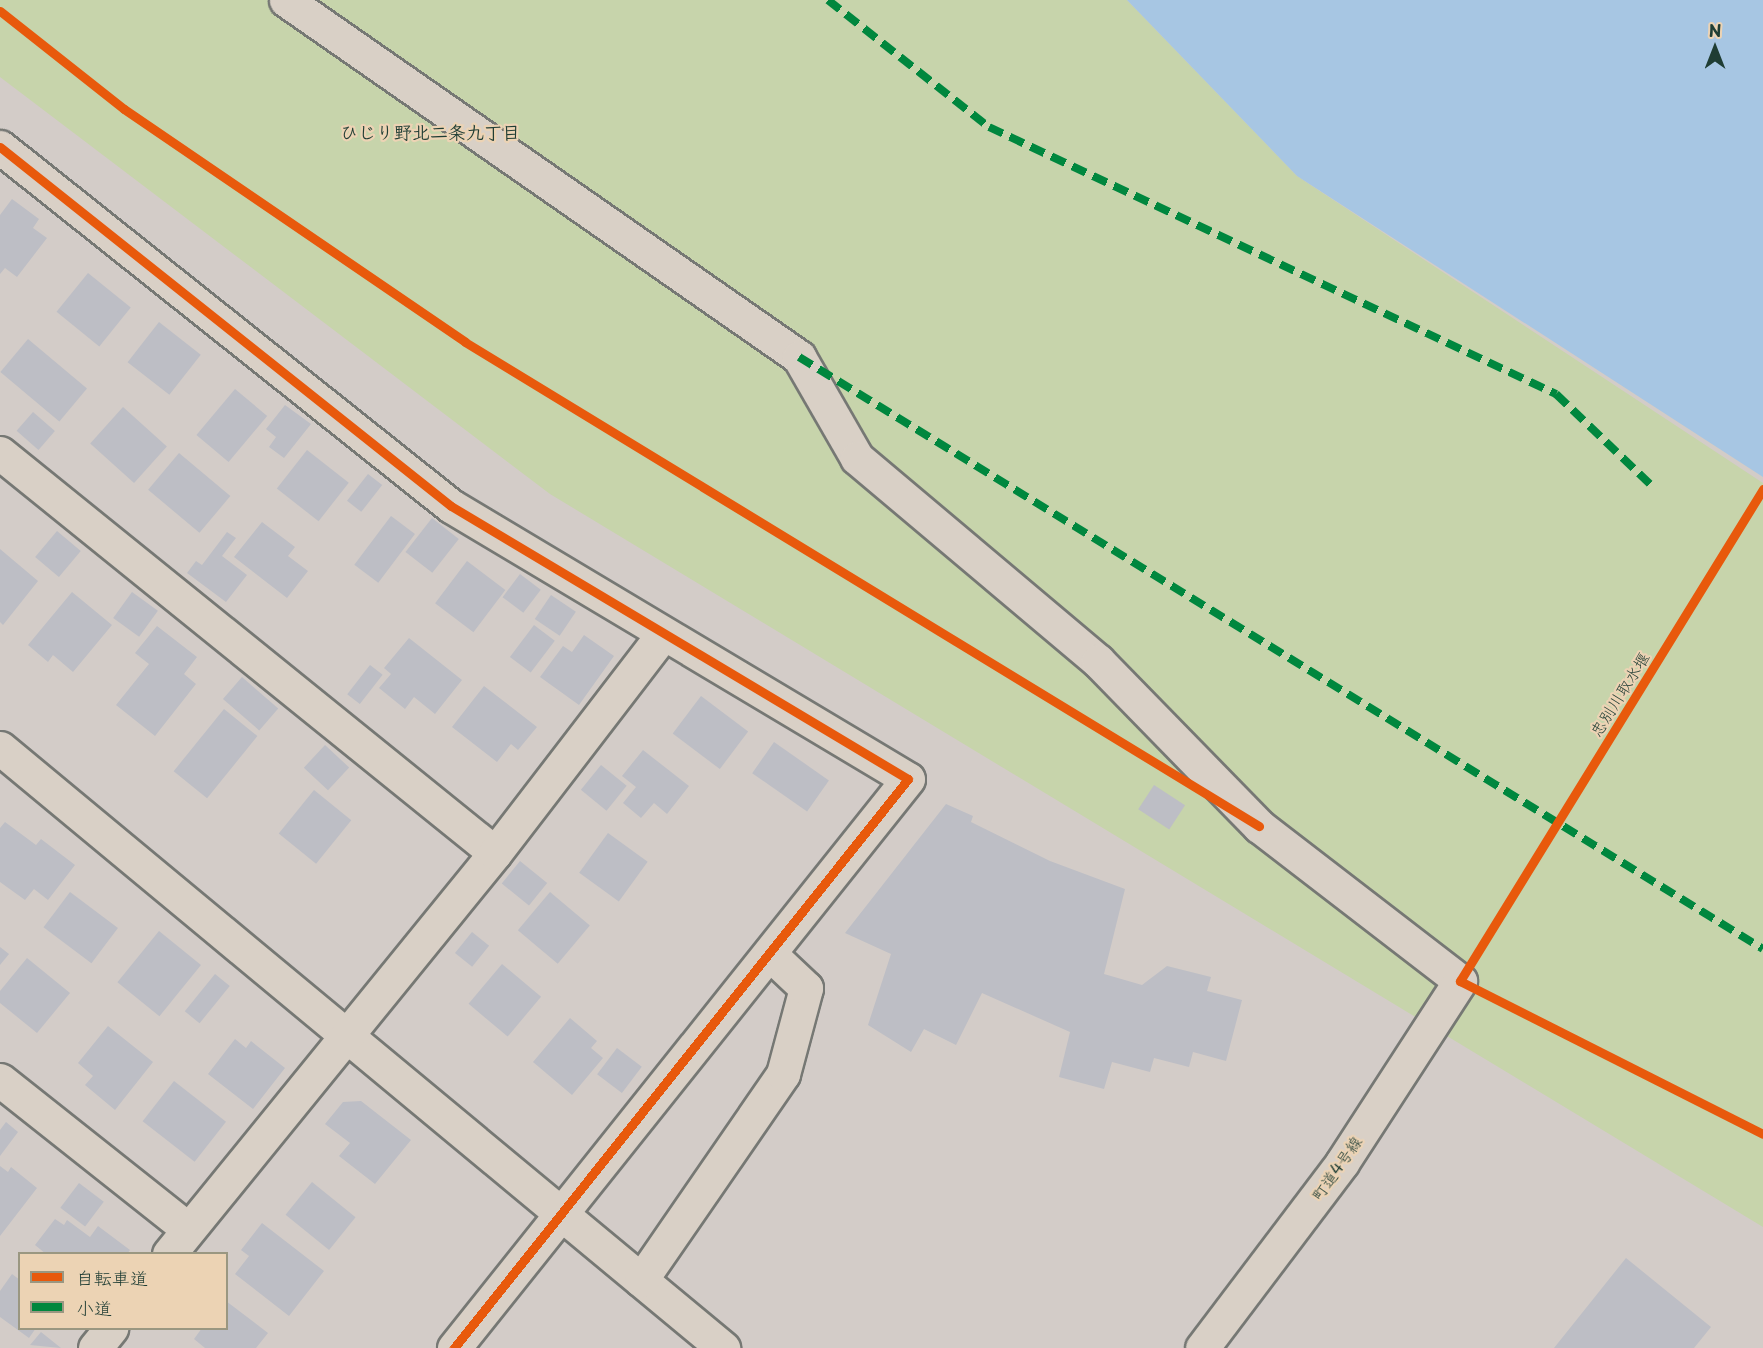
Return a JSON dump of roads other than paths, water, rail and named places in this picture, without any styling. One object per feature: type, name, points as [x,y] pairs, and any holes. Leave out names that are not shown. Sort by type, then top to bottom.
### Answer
[{"type":"street","name":"町道4号線","points":[[286,0],[799,357],[856,458],[1098,661],[1258,826],[1460,981],[1342,1163],[1202,1348]]},
{"type":"street","points":[[0,147],[451,506],[908,779],[454,1348]]},
{"type":"street","points":[[0,453],[495,853]]},
{"type":"street","points":[[0,1080],[179,1241],[495,853],[663,634]]},
{"type":"street","points":[[0,748],[346,1038],[723,1348]]},
{"type":"street","points":[[641,1280],[783,1074],[806,988],[770,954]]},
{"type":"street","points":[[95,1348],[110,1330]]},
{"type":"water","points":[[1127,0],[1763,0],[1763,477],[1297,176]]},
{"type":"district","name":"ひじり野北二条九丁目","points":[[430,132]]}]
